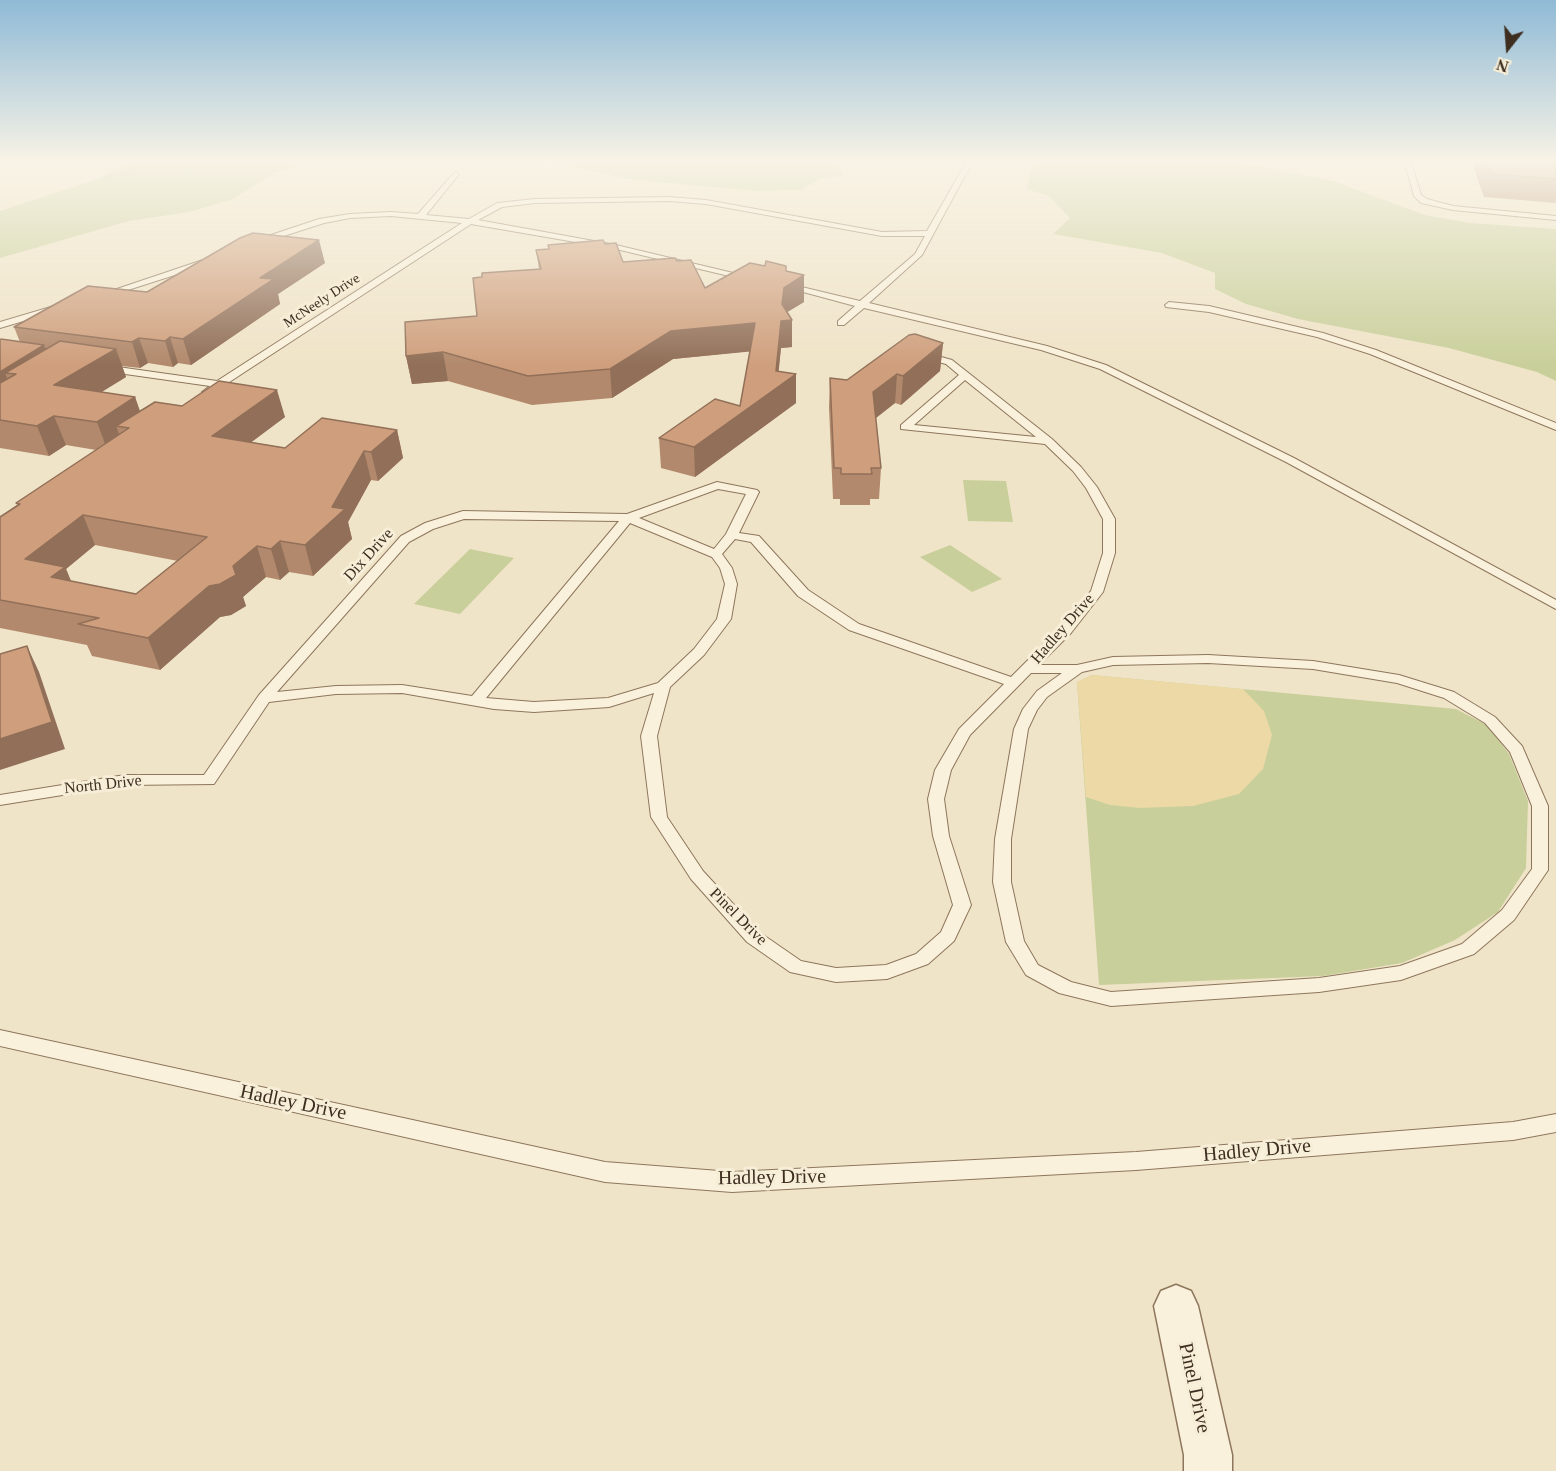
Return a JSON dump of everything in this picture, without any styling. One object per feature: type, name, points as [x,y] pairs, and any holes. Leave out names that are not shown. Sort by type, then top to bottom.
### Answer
[{"type":"street","name":"Pinel Drive","points":[[1176,1306],[1208,1455],[1208,1471]]},
{"type":"lane","points":[[243,248],[302,228]]},
{"type":"lane","name":"McNeely Drive","points":[[200,397],[460,228]]},
{"type":"lane","points":[[507,228],[616,247],[761,281]]},
{"type":"lane","name":"McNeely Drive","points":[[849,228],[882,234],[930,233]]},
{"type":"lane","points":[[841,323],[918,255],[933,228]]},
{"type":"lane","points":[[94,298],[179,273],[211,260]]},
{"type":"lane","points":[[772,283],[1044,348],[1126,376],[1290,460],[1556,605]]},
{"type":"lane","points":[[1169,305],[1209,309],[1320,334],[1373,352],[1556,427]]},
{"type":"lane","points":[[0,325],[61,307]]},
{"type":"lane","name":"Hadley Drive","points":[[907,351],[949,362],[1048,441],[1077,469],[1109,519],[1110,553],[1097,592],[1066,630],[964,732],[942,770],[936,799],[941,836],[962,905],[948,936],[922,959]]},
{"type":"lane","points":[[90,367],[219,384]]},
{"type":"lane","points":[[965,375],[905,427],[1048,441]]},
{"type":"lane","points":[[264,698],[336,690],[402,689],[476,701],[534,707],[609,702],[663,686],[699,652],[724,619],[731,584],[726,568],[716,554],[732,535],[753,492],[717,485],[628,518],[476,701]]},
{"type":"lane","name":"Dix Drive","points":[[208,780],[264,698],[405,538],[429,525],[463,515],[628,518],[716,554]]},
{"type":"lane","points":[[732,535],[755,539],[803,593],[854,627],[1014,683]]},
{"type":"lane","points":[[1028,669],[1077,669],[1113,661],[1208,658],[1301,664],[1399,679],[1449,695],[1490,720],[1517,750],[1540,806],[1540,870],[1508,915],[1468,949],[1401,973],[1319,985],[1111,999],[1066,988],[1032,970],[1015,942],[1002,882],[1003,839],[1021,729],[1030,709],[1042,694],[1077,669]]},
{"type":"lane","name":"Pinel Drive","points":[[663,686],[649,736],[659,817],[697,875],[753,937],[796,967],[836,975],[887,972],[922,959]]},
{"type":"lane","name":"North Drive","points":[[0,800],[125,780],[208,780]]},
{"type":"lane","name":"Hadley Drive","points":[[0,1038],[605,1172],[732,1182],[1136,1161],[1513,1131],[1556,1123]]},
{"type":"green space","points":[[0,228],[106,228],[0,258]]},
{"type":"green space","points":[[1060,228],[1556,229],[1556,381],[1537,372],[1449,348],[1298,319],[1246,304],[1215,289],[1215,273],[1162,253],[1053,234]]},
{"type":"green space","points":[[963,480],[1006,481],[1013,522],[968,521]]},
{"type":"green space","points":[[950,545],[1002,579],[972,592],[920,557]]},
{"type":"green space","points":[[470,549],[514,558],[460,614],[414,604]]},
{"type":"green space","points":[[1092,675],[1456,709],[1487,725],[1509,754],[1528,801],[1526,868],[1498,912],[1455,940],[1402,963],[1323,976],[1099,985],[1077,682]]},
{"type":"sand","points":[[1092,675],[1243,689],[1264,711],[1272,735],[1263,769],[1239,794],[1193,806],[1140,808],[1110,805],[1086,797],[1077,682]]},
{"type":"building","points":[[253,233],[319,240],[260,278],[274,279],[183,339],[170,337],[165,341],[139,338],[132,342],[14,327],[88,286],[147,292],[240,238]]},
{"type":"building","points":[[603,240],[605,244],[616,243],[623,262],[675,258],[677,261],[691,260],[705,288],[750,263],[765,266],[766,261],[786,266],[786,271],[804,275],[784,288],[782,304],[792,320],[781,321],[776,371],[796,374],[694,447],[659,438],[715,399],[740,406],[755,323],[671,331],[610,369],[528,376],[443,352],[406,356],[405,322],[477,316],[473,278],[482,277],[482,273],[541,269],[536,250],[549,249],[548,245]]},
{"type":"building","points":[[915,334],[943,343],[903,376],[897,374],[873,392],[881,468],[871,468],[872,474],[841,474],[841,468],[834,468],[830,378],[847,380],[909,335]]},
{"type":"building","points":[[1,339],[44,345],[0,372]]},
{"type":"building","points":[[60,341],[116,349],[54,385],[135,397],[97,422],[54,416],[37,426],[0,420],[0,383],[16,374],[5,373]]},
{"type":"building","points":[[219,381],[277,390],[212,436],[285,448],[322,418],[397,430],[371,452],[364,451],[332,507],[345,509],[305,545],[280,541],[271,549],[257,546],[233,566],[236,575],[220,584],[209,586],[148,638],[78,624],[99,618],[0,600],[0,517],[20,504],[16,503],[129,428],[116,426],[155,402],[182,406]],"holes":[[[83,515],[207,537],[136,594],[51,577],[65,567],[25,559]]]},
{"type":"building","points":[[27,646],[52,722],[0,739],[0,654]]}]
